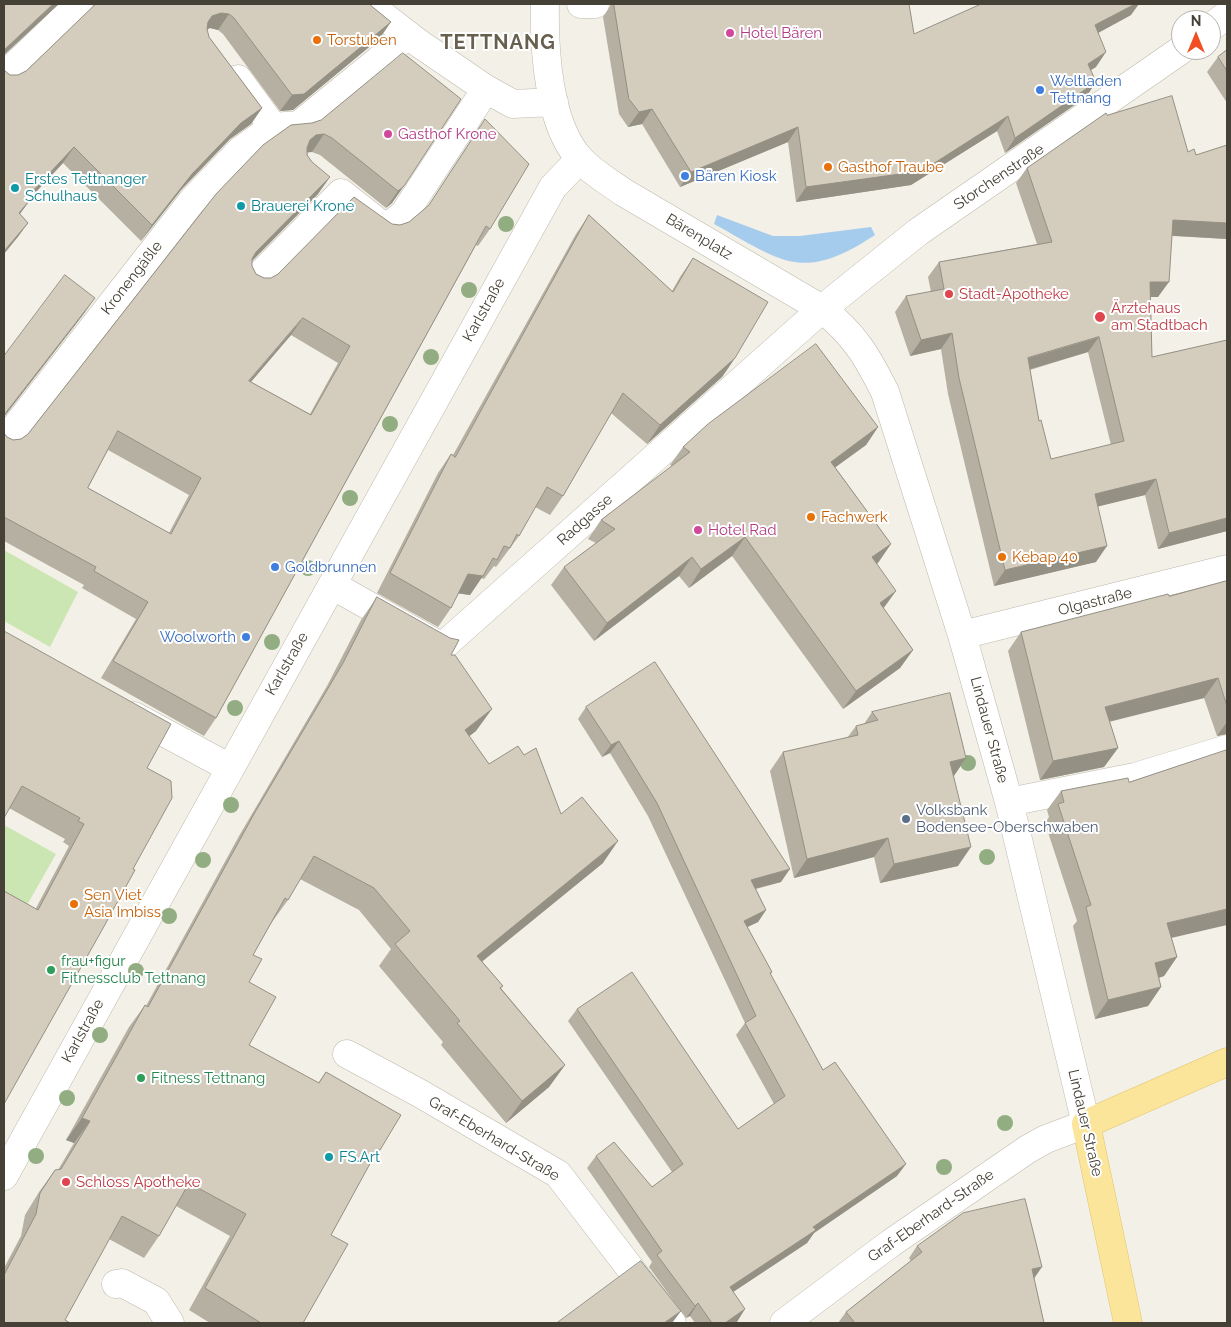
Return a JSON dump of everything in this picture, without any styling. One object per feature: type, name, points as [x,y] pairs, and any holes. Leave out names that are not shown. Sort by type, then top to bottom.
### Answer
[{"type":"main road","points":[[1086,1124],[1227,1062]]},
{"type":"main road","name":"Lindauer Straße","points":[[1086,1124],[1128,1323]]},
{"type":"street","points":[[4,76],[79,4]]},
{"type":"street","points":[[368,4],[407,35],[486,89],[513,104],[554,102]]},
{"type":"street","name":"Bärenplatz","points":[[545,4],[547,61],[554,102],[567,141],[580,159],[595,173],[623,192],[822,309]]},
{"type":"street","points":[[581,4],[595,4]]},
{"type":"street","points":[[223,60],[273,127],[299,124],[407,35]]},
{"type":"street","name":"Storchenstraße","points":[[822,309],[918,232],[1171,57]]},
{"type":"street","points":[[255,280],[332,185],[379,223],[387,227],[399,219],[486,89]]},
{"type":"street","name":"Kronengäßle","points":[[4,442],[192,201],[241,150],[273,127]]},
{"type":"street","name":"Karlstraße","points":[[4,1176],[553,187],[580,159]]},
{"type":"street","name":"Radgasse","points":[[332,585],[442,647],[822,309]]},
{"type":"street","name":"Lindauer Straße","points":[[822,309],[844,326],[868,358],[885,392],[962,635],[1009,802],[1086,1124]]},
{"type":"street","name":"Olgastraße","points":[[962,635],[1227,569]]},
{"type":"street","points":[[109,702],[230,768]]},
{"type":"street","points":[[1009,802],[1135,777],[1227,749]]},
{"type":"street","name":"Graf-Eberhard-Straße","points":[[347,1054],[421,1094],[558,1174],[672,1323]]},
{"type":"street","name":"Graf-Eberhard-Straße","points":[[784,1323],[891,1243],[1028,1150],[1046,1139],[1086,1124]]},
{"type":"street","points":[[116,1284],[122,1283],[156,1301],[170,1323]]},
{"type":"green space","points":[[4,550],[78,592],[50,647],[4,621]]},
{"type":"green space","points":[[4,825],[56,854],[18,921],[4,913]]},
{"type":"water","points":[[717,215],[773,236],[800,236],[871,227],[875,235],[850,250],[829,259],[810,263],[793,262],[776,257],[714,224]]},
{"type":"building","points":[[4,4],[53,4],[4,50]]},
{"type":"building","points":[[96,4],[369,4],[391,22],[304,94],[292,95],[234,18],[229,14],[221,13],[212,16],[208,22],[207,29],[209,37],[262,108],[241,123],[192,174],[152,225],[74,147],[31,193],[34,195],[19,213],[28,223],[4,251],[4,70],[10,75],[18,75],[26,71]]},
{"type":"building","points":[[614,4],[909,4],[914,34],[981,4],[1135,4],[1095,25],[1106,52],[1088,64],[1096,82],[1015,138],[1008,116],[922,171],[806,187],[798,127],[691,172],[652,109],[639,112],[629,99]]},
{"type":"building","points":[[1227,50],[1227,71],[1220,60],[1221,55]]},
{"type":"building","points":[[403,53],[461,99],[404,186],[398,191],[332,138],[324,134],[316,135],[310,140],[307,155],[312,162],[330,177],[256,252],[252,259],[252,266],[256,274],[264,278],[271,278],[278,274],[354,197],[392,224],[400,225],[409,222],[429,205],[485,119],[529,164],[490,229],[486,226],[216,718],[113,661],[148,602],[94,571],[96,567],[4,517],[4,433],[13,440],[21,439],[28,434],[216,194],[263,145],[291,125],[321,120]],"holes":[[[303,318],[350,346],[311,415],[249,381]],[[118,431],[201,478],[171,534],[88,488]]]},
{"type":"building","points":[[1172,96],[1188,152],[1194,149],[1196,155],[1227,145],[1227,223],[1173,220],[1169,282],[1150,282],[1152,357],[1227,340],[1227,518],[1169,533],[1156,479],[1095,494],[1107,546],[1005,570],[959,378],[952,333],[921,340],[906,296],[944,289],[939,262],[1052,242],[1027,168],[1106,113],[1107,115]],"holes":[[[1099,337],[1124,441],[1051,459],[1041,420],[1039,421],[1028,358]]]},
{"type":"building","points":[[589,215],[673,292],[693,258],[768,302],[735,358],[660,425],[623,393],[563,496],[547,487],[510,548],[504,546],[497,560],[493,558],[483,576],[468,574],[451,608],[390,573],[451,454],[455,457]]},
{"type":"building","points":[[65,275],[95,298],[4,415],[4,356]]},
{"type":"building","name":"Hotel Rad","points":[[816,344],[878,427],[831,462],[891,544],[872,557],[896,591],[880,603],[913,650],[856,691],[745,537],[701,569],[692,557],[607,623],[564,567],[615,529],[601,520],[690,452],[683,447],[708,424]]},
{"type":"building","points":[[1227,581],[1227,706],[1218,678],[1105,707],[1118,748],[1053,761],[1021,632],[1168,594],[1169,596]]},
{"type":"building","points":[[377,597],[450,638],[459,640],[451,655],[455,655],[492,709],[465,730],[489,764],[518,746],[524,755],[536,748],[561,814],[582,797],[618,841],[477,956],[503,986],[500,988],[565,1065],[522,1101],[457,1023],[460,1021],[395,944],[410,931],[374,888],[314,856],[288,900],[285,898],[253,955],[262,959],[249,982],[276,997],[249,1045],[319,1083],[326,1072],[401,1115],[380,1150],[378,1149],[331,1235],[348,1244],[303,1323],[261,1323],[205,1288],[246,1214],[189,1183],[159,1236],[122,1216],[65,1320],[70,1323],[4,1323],[4,1275],[36,1214],[40,1193],[55,1170],[61,1169],[90,1121],[82,1118],[145,1005],[148,1007],[254,814],[343,663]]},
{"type":"building","points":[[4,631],[171,724],[147,768],[171,781],[172,798],[133,869],[135,870],[4,1104],[4,891],[38,910],[84,824],[78,821],[80,818],[22,786],[4,818]]},
{"type":"building","points":[[655,662],[790,869],[751,880],[766,910],[744,921],[772,972],[770,973],[823,1070],[835,1062],[906,1164],[813,1227],[816,1230],[730,1287],[745,1309],[725,1323],[712,1323],[698,1303],[695,1306],[657,1255],[662,1251],[596,1156],[614,1142],[652,1187],[683,1164],[577,1009],[632,972],[738,1129],[785,1096],[745,1023],[756,1016],[657,803],[619,741],[611,745],[586,707]]},
{"type":"building","points":[[950,693],[966,758],[950,762],[971,847],[894,864],[888,838],[807,859],[783,752],[858,735],[856,726],[878,720],[872,712]]},
{"type":"building","points":[[1227,750],[1227,909],[1167,923],[1177,957],[1155,963],[1161,987],[1108,1000],[1086,907],[1091,905],[1058,804],[1064,802],[1061,791],[1128,778],[1129,782]]},
{"type":"building","points":[[1025,1199],[1042,1267],[1032,1269],[1044,1323],[855,1323],[846,1312],[922,1252],[917,1246],[963,1213]]},
{"type":"building","points":[[641,1261],[681,1311],[664,1323],[557,1323]]},
{"type":"place","name":"Hotel Bären","points":[[730,33]]},
{"type":"place","name":"Torstuben","points":[[317,40]]},
{"type":"place","name":"Weltladen Tettnang","points":[[1040,90]]},
{"type":"place","name":"Gasthof Krone","points":[[388,134]]},
{"type":"place","name":"Gasthof Traube","points":[[828,167]]},
{"type":"place","name":"Bären Kiosk","points":[[685,176]]},
{"type":"place","name":"Erstes Tettnanger Schulhaus","points":[[15,188]]},
{"type":"place","name":"Brauerei Krone","points":[[241,206]]},
{"type":"place","name":"Stadt-Apotheke","points":[[949,294]]},
{"type":"place","name":"Ärztehaus am Stadtbach","points":[[1100,317]]},
{"type":"place","name":"Fachwerk","points":[[811,517]]},
{"type":"place","name":"Hotel Rad","points":[[698,530]]},
{"type":"place","name":"Kebap 40","points":[[1002,557]]},
{"type":"place","name":"Goldbrunnen","points":[[275,567]]},
{"type":"place","name":"Woolworth","points":[[246,637]]},
{"type":"place","name":"Volksbank Bodensee-Oberschwaben","points":[[906,819]]},
{"type":"place","name":"Sen Viet Asia Imbiss","points":[[74,904]]},
{"type":"place","name":"frau+figur Fitnessclub Tettnang","points":[[51,970]]},
{"type":"place","name":"Fitness Tettnang","points":[[141,1078]]},
{"type":"place","name":"FS.Art","points":[[329,1157]]},
{"type":"place","name":"Schloss Apotheke","points":[[66,1182]]},
{"type":"district","name":"TETTNANG","points":[[498,43]]}]
